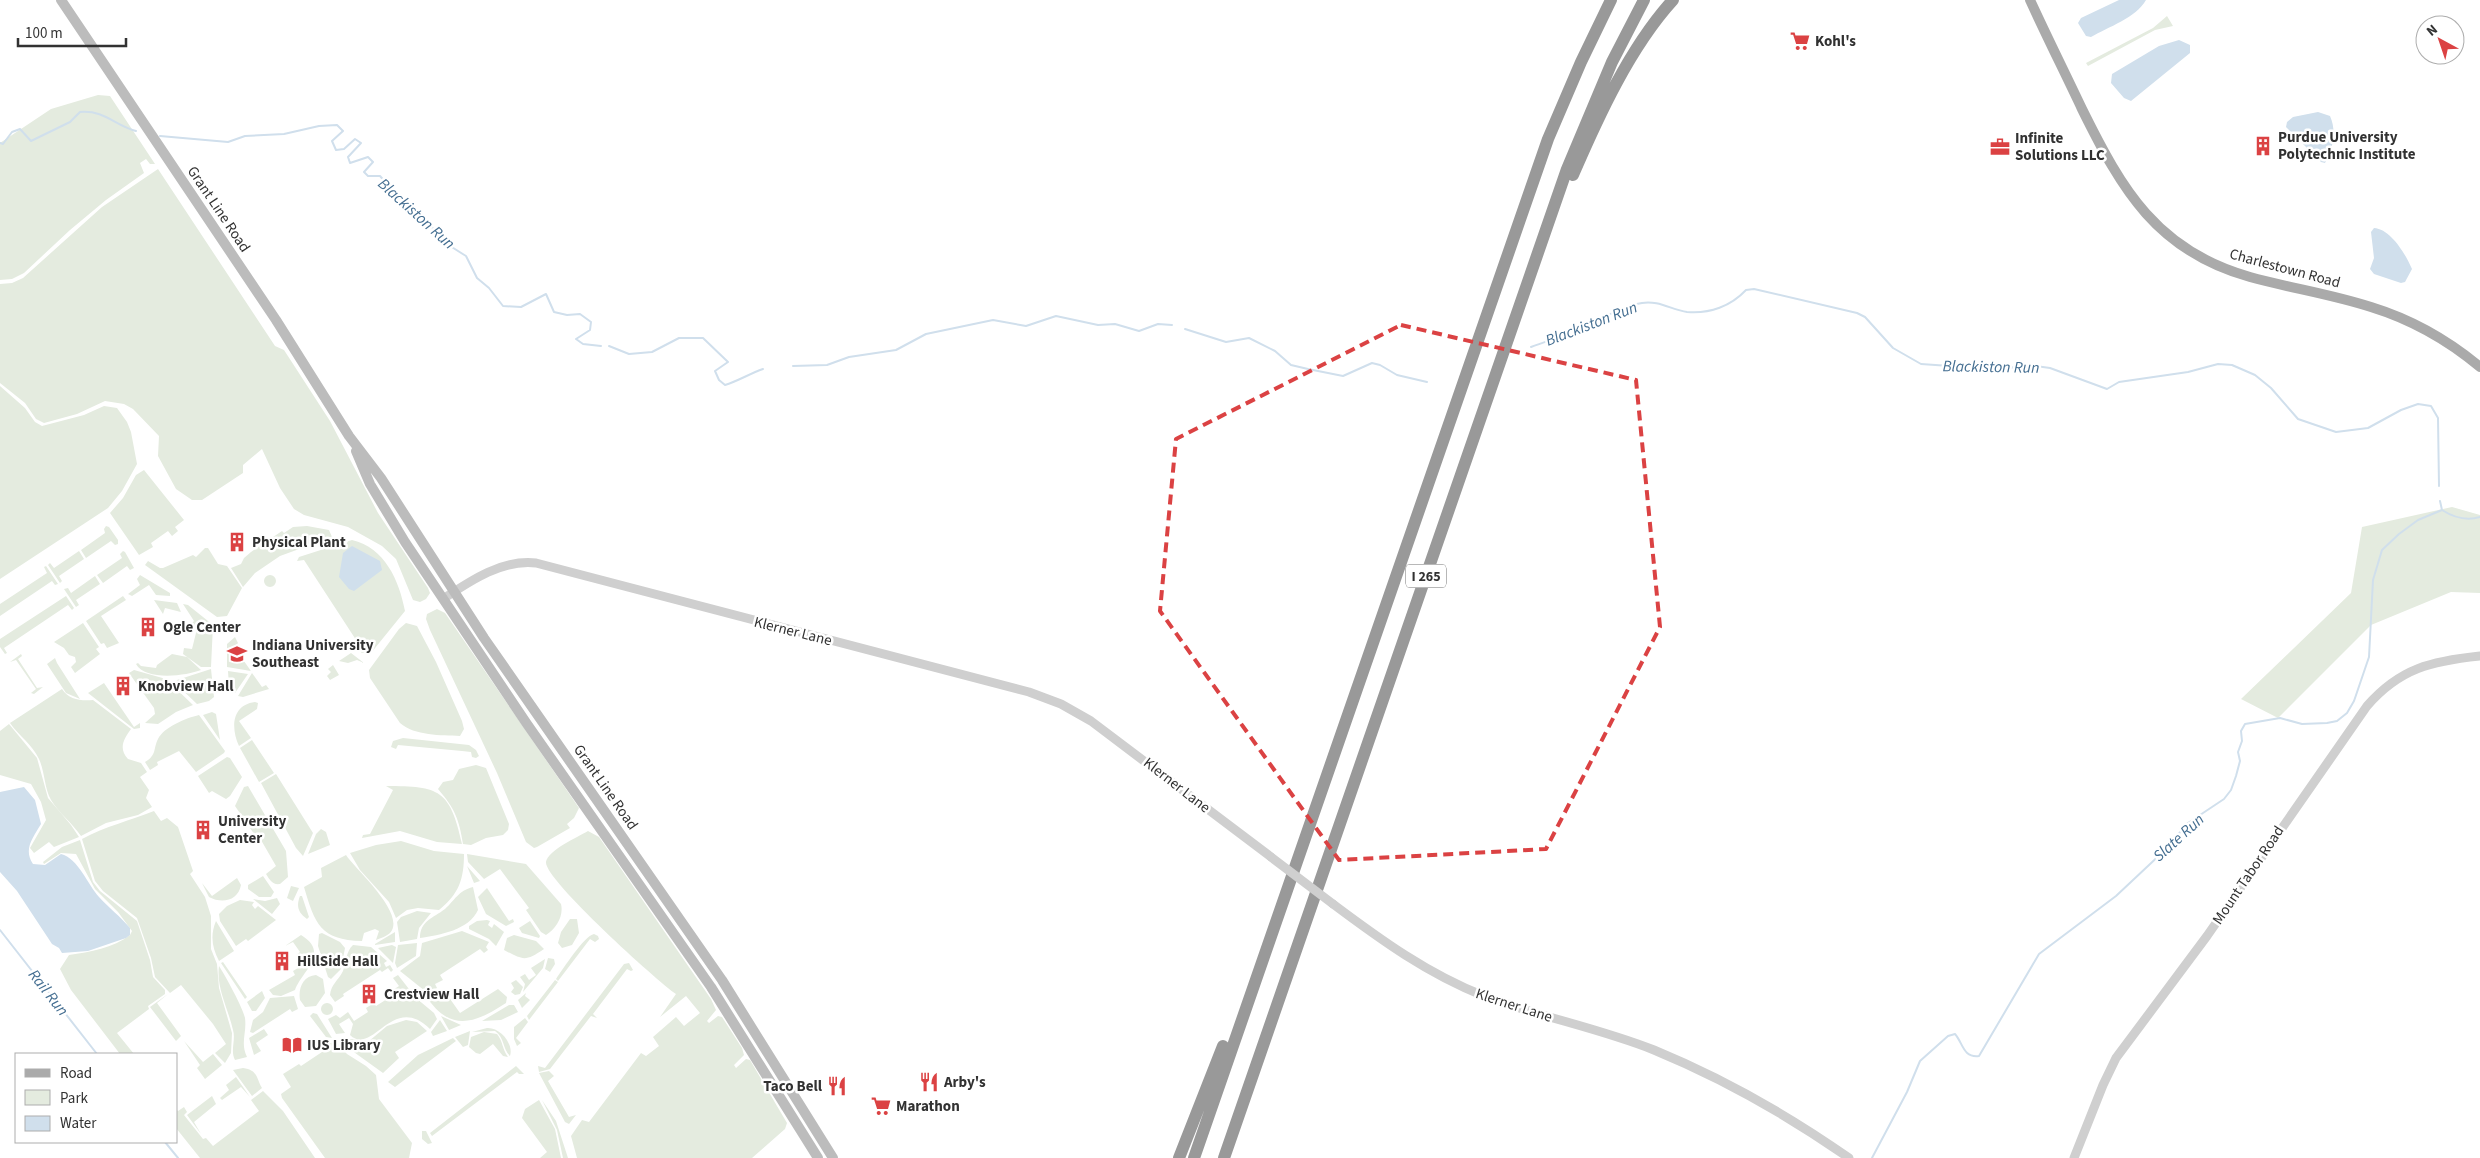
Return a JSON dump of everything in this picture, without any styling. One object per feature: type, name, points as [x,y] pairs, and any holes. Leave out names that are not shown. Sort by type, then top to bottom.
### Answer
[{"type":"highway","name":"I 265","points":[[1194,1158],[1548,139],[1581,62],[1611,0]]},
{"type":"highway","name":"I 265","points":[[1224,1158],[1520,302],[1588,115],[1644,0]]},
{"type":"highway","points":[[1520,302],[1574,172],[1629,60],[1654,22],[1673,0]]},
{"type":"highway","points":[[1179,1158],[1242,996],[1253,987]]},
{"type":"highway","points":[[1231,1158],[1255,1071]]},
{"type":"main road","name":"Grant Line Road","points":[[61,0],[260,296],[349,436],[381,478],[454,592],[538,717],[722,980],[833,1158]]},
{"type":"main road","name":"Charlestown Road","points":[[2030,0],[2114,172],[2136,204],[2164,231],[2196,254],[2230,270],[2387,312],[2451,345],[2480,367]]},
{"type":"main road","name":"Grant Line Road","points":[[349,436],[370,484],[443,600],[711,987],[818,1158]]},
{"type":"street","name":"Klerner Lane","points":[[443,600],[454,592],[504,566],[516,562],[536,563],[1029,692],[1061,704],[1091,721],[1401,954],[1447,979],[1504,1003],[1614,1036],[1656,1051],[1778,1112],[1849,1158]]},
{"type":"street","name":"Mount Tabor Road","points":[[2074,1158],[2103,1085],[2116,1058],[2207,936],[2367,706],[2388,685],[2414,669],[2443,660],[2480,656]]},
{"type":"highlighted area","points":[[1401,325],[1636,380],[1660,627],[1546,849],[1339,860],[1160,611],[1176,439]]},
{"type":"green space","points":[[2167,16],[2173,26],[2155,30],[2088,66],[2086,63],[2153,28]]},
{"type":"green space","points":[[98,95],[110,96],[155,164],[150,164],[146,159],[140,163],[144,173],[106,200],[70,230],[24,273],[12,279],[0,280],[0,143],[51,109]]},
{"type":"green space","points":[[158,169],[275,346],[284,350],[330,421],[378,513],[428,588],[430,593],[426,599],[420,602],[413,600],[396,559],[382,546],[348,527],[304,515],[294,509],[280,488],[262,449],[243,465],[243,473],[202,500],[192,500],[176,489],[158,456],[159,436],[133,409],[124,404],[105,401],[77,414],[44,423],[36,419],[25,403],[0,383],[0,284],[12,283],[23,278],[102,207]]},
{"type":"green space","points":[[0,386],[25,408],[35,422],[42,426],[84,415],[104,406],[117,408],[127,422],[131,432],[137,464],[122,491],[108,508],[0,579]]},
{"type":"green space","points":[[144,470],[184,520],[175,527],[178,531],[172,536],[168,531],[151,543],[153,547],[139,555],[110,513],[123,498],[136,475]]},
{"type":"green space","points":[[2452,507],[2480,515],[2480,593],[2451,592],[2371,625],[2278,718],[2241,699],[2351,593],[2362,527]]},
{"type":"green space","points":[[106,526],[109,527],[118,540],[118,544],[115,545],[111,541],[86,558],[81,550],[105,533],[104,529]]},
{"type":"green space","points":[[307,526],[329,530],[332,537],[280,556],[255,573],[243,587],[231,568],[241,564],[244,558],[251,552],[282,531],[284,533],[293,527]]},
{"type":"green space","points":[[352,540],[364,544],[373,550],[389,567],[399,588],[405,611],[371,653],[362,653],[357,649],[360,646],[304,560],[297,561],[299,557]]},
{"type":"green space","points":[[205,548],[208,548],[218,564],[227,566],[242,588],[227,616],[217,617],[145,565],[148,561],[163,568],[193,555],[196,557]]},
{"type":"green space","points":[[79,551],[84,559],[59,576],[62,581],[60,583],[48,565],[50,563],[54,568]]},
{"type":"green space","points":[[123,551],[134,568],[130,570],[127,566],[103,583],[97,575],[122,558],[120,554]]},
{"type":"green space","points":[[46,566],[58,584],[55,585],[52,581],[0,616],[0,604],[47,573],[44,567]]},
{"type":"green space","points":[[140,575],[170,593],[170,596],[156,595],[149,585],[132,596],[128,594],[140,585],[137,579]]},
{"type":"green space","points":[[268,575],[272,575],[276,581],[272,587],[268,587],[264,583],[264,579]]},
{"type":"green space","points":[[95,576],[100,584],[76,600],[79,605],[76,607],[64,589],[68,588],[71,593]]},
{"type":"green space","points":[[66,596],[74,608],[72,610],[68,605],[4,648],[7,653],[5,654],[0,647],[0,639]]},
{"type":"green space","points":[[123,596],[126,600],[101,616],[119,643],[107,648],[104,643],[101,644],[86,621]]},
{"type":"green space","points":[[154,600],[177,603],[181,612],[165,608],[163,614]]},
{"type":"green space","points":[[183,604],[188,605],[213,625],[211,667],[201,667],[183,654],[184,648],[192,649],[197,629],[188,627],[194,621]]},
{"type":"green space","points":[[437,609],[445,613],[579,808],[574,818],[567,824],[570,828],[537,847],[534,848],[526,842],[497,773],[430,630],[426,619],[427,614]]},
{"type":"green space","points":[[83,623],[99,647],[96,649],[100,654],[75,673],[71,667],[76,662],[75,657],[69,655],[64,648],[54,642]]},
{"type":"green space","points":[[406,623],[417,626],[436,662],[462,721],[464,729],[460,736],[421,733],[406,727],[400,723],[370,678],[369,670],[399,629]]},
{"type":"green space","points":[[235,637],[238,643],[234,647],[251,671],[227,667],[227,644]]},
{"type":"green space","points":[[351,653],[364,663],[357,660],[348,663],[339,661]]},
{"type":"green space","points":[[21,654],[22,656],[18,659],[37,688],[43,687],[34,694],[31,693],[36,689],[16,660],[10,662]]},
{"type":"green space","points":[[172,654],[187,657],[201,670],[166,676],[148,673],[136,664],[156,668],[157,665]]},
{"type":"green space","points":[[55,658],[80,699],[66,693],[47,664]]},
{"type":"green space","points":[[333,665],[339,675],[330,680],[327,676],[331,672],[328,669]]},
{"type":"green space","points":[[211,669],[214,697],[209,701],[197,704],[176,684],[177,680]]},
{"type":"green space","points":[[134,670],[166,679],[193,705],[176,712],[158,724],[145,723],[155,714],[154,708],[129,673]]},
{"type":"green space","points":[[228,671],[248,674],[235,693],[229,687]]},
{"type":"green space","points":[[252,673],[262,687],[266,685],[269,689],[243,697],[238,696]]},
{"type":"green space","points":[[104,683],[134,727],[140,723],[140,728],[134,729],[88,693]]},
{"type":"green space","points":[[62,689],[68,696],[76,699],[93,700],[131,729],[124,740],[123,751],[128,759],[141,763],[147,772],[140,777],[149,790],[146,798],[152,807],[138,815],[106,823],[81,836],[54,805],[47,790],[39,759],[33,749],[10,723]]},
{"type":"green space","points":[[258,703],[257,709],[239,721],[251,738],[239,746],[234,725],[237,713],[247,704]]},
{"type":"green space","points":[[212,712],[216,714],[220,740],[203,715]]},
{"type":"green space","points":[[199,715],[225,751],[224,753],[196,772],[179,751],[157,762],[158,765],[150,770],[145,762],[153,754],[156,743],[161,735],[176,724]]},
{"type":"green space","points":[[9,724],[37,758],[48,798],[79,837],[54,847],[49,842],[34,853],[30,848],[46,820],[41,802],[31,784],[0,775],[0,731]]},
{"type":"green space","points":[[403,738],[469,745],[476,750],[479,756],[476,758],[472,757],[471,752],[462,751],[398,745],[396,749],[391,747],[393,741]]},
{"type":"green space","points":[[252,740],[274,773],[259,782],[240,748]]},
{"type":"green space","points":[[227,757],[230,758],[242,777],[226,799],[212,791],[209,793],[198,776]]},
{"type":"green space","points":[[476,765],[486,768],[509,824],[508,830],[503,835],[486,838],[471,845],[463,844],[455,815],[449,803],[438,789],[443,782],[453,780],[459,769]]},
{"type":"green space","points":[[276,774],[313,833],[303,856],[296,848],[261,783]]},
{"type":"green space","points":[[248,786],[286,851],[288,877],[280,884],[273,883],[266,874],[276,866],[261,840],[259,841],[235,806],[244,787]]},
{"type":"green space","points":[[386,786],[419,787],[440,795],[453,812],[462,844],[437,842],[400,831],[362,838],[363,835],[370,834],[393,790]]},
{"type":"green space","points":[[154,811],[161,821],[167,818],[178,827],[193,871],[190,874],[205,897],[211,916],[211,949],[217,964],[219,988],[232,1033],[231,1053],[225,1063],[215,1053],[226,1044],[213,1024],[181,985],[170,993],[155,977],[151,958],[137,918],[103,891],[95,881],[82,839]]},
{"type":"green space","points":[[321,829],[326,832],[330,845],[308,854],[316,834]]},
{"type":"green space","points":[[588,831],[599,837],[711,999],[716,1010],[707,1021],[709,1023],[718,1016],[722,1017],[742,1048],[744,1055],[734,1065],[736,1068],[746,1059],[750,1060],[787,1123],[785,1129],[752,1158],[577,1158],[571,1136],[582,1120],[589,1122],[641,1053],[646,1056],[659,1046],[653,1037],[676,1017],[684,1026],[700,1013],[686,996],[660,1017],[676,994],[603,930],[550,872],[546,862],[548,857],[564,844]]},
{"type":"green space","points":[[80,840],[93,882],[100,891],[137,921],[150,960],[153,977],[165,990],[165,994],[148,1006],[149,1009],[117,1033],[133,1053],[119,1053],[71,990],[60,969],[69,955],[109,946],[130,935],[132,931],[118,912],[95,889],[76,854],[61,853],[44,864],[43,862],[62,847]]},
{"type":"green space","points":[[401,841],[434,851],[464,854],[463,871],[456,892],[439,910],[418,908],[407,910],[396,918],[389,902],[360,870],[350,853],[376,845]]},
{"type":"green space","points":[[467,854],[526,864],[561,904],[560,918],[553,929],[546,935],[541,932],[526,910],[529,908],[500,869],[484,879],[468,862]]},
{"type":"green space","points":[[346,855],[378,892],[392,915],[393,925],[390,933],[384,937],[376,940],[379,931],[375,929],[364,933],[362,941],[348,940],[328,933],[321,928],[316,920],[304,887],[322,877],[321,868]]},
{"type":"green space","points":[[467,866],[480,881],[474,883]]},
{"type":"green space","points":[[263,876],[274,892],[271,897],[259,897],[248,889],[248,885]]},
{"type":"green space","points":[[237,878],[241,885],[237,895],[229,900],[209,897],[202,883],[212,896]]},
{"type":"green space","points":[[291,886],[299,888],[293,901],[287,898]]},
{"type":"green space","points":[[473,887],[478,910],[474,917],[461,927],[420,938],[422,928],[428,920],[445,909],[460,893]]},
{"type":"green space","points":[[487,888],[509,921],[513,919],[514,922],[506,926],[486,914],[478,897]]},
{"type":"green space","points":[[300,896],[302,896],[309,917],[307,919],[299,909]]},
{"type":"green space","points":[[277,898],[280,904],[272,914],[253,899],[265,901]]},
{"type":"green space","points":[[240,900],[254,902],[252,905],[255,909],[258,906],[276,920],[248,941],[246,939],[236,946],[220,921],[219,914],[227,906]]},
{"type":"green space","points":[[417,911],[431,913],[419,928],[417,939],[400,942],[397,922],[401,917]]},
{"type":"green space","points":[[570,919],[577,919],[579,933],[572,945],[562,948],[558,943],[561,932]]},
{"type":"green space","points":[[216,921],[234,951],[219,961],[213,941]]},
{"type":"green space","points":[[477,921],[490,921],[488,925],[492,928],[494,924],[504,932],[496,946],[489,939],[469,929],[469,926]]},
{"type":"green space","points":[[530,921],[540,936],[539,938],[522,933],[519,928]]},
{"type":"green space","points":[[462,931],[489,942],[486,947],[488,950],[484,953],[480,949],[440,975],[443,980],[435,984],[437,988],[429,992],[425,991],[400,971],[420,956],[422,943]]},
{"type":"green space","points":[[395,932],[395,942],[375,945],[375,944]]},
{"type":"green space","points":[[322,933],[340,942],[345,948],[341,969],[331,979],[328,977],[318,946],[319,934]]},
{"type":"green space","points":[[594,934],[599,939],[595,942],[590,939],[558,981],[556,979],[574,954],[585,940]]},
{"type":"green space","points":[[301,935],[310,942],[314,949],[312,962],[295,990],[281,996],[273,995],[269,990],[295,975],[293,971],[303,965],[296,955],[300,952],[293,942],[285,946]]},
{"type":"green space","points":[[514,935],[536,941],[544,949],[528,958],[520,958],[504,950],[507,938]]},
{"type":"green space","points":[[417,943],[416,956],[397,968],[395,963],[398,945]]},
{"type":"green space","points":[[353,945],[371,947],[387,961],[384,963],[386,967],[390,965],[393,970],[391,972],[388,968],[382,972],[380,970],[343,994],[344,996],[335,1002],[330,995],[331,991],[343,971]]},
{"type":"green space","points":[[392,945],[396,947],[393,963],[378,948]]},
{"type":"green space","points":[[548,958],[554,959],[555,964],[550,972],[545,969]]},
{"type":"green space","points":[[545,959],[543,968],[523,992],[525,984],[520,977],[525,974],[529,980],[536,975],[531,968]]},
{"type":"green space","points":[[223,962],[247,997],[245,999],[221,963]]},
{"type":"green space","points":[[629,963],[633,970],[627,969],[593,1014],[597,1018],[591,1016],[550,1069],[539,1072],[538,1066],[545,1068],[624,964]]},
{"type":"green space","points":[[219,966],[245,1018],[244,1047],[247,1057],[235,1060],[233,1053],[234,1034],[219,982]]},
{"type":"green space","points":[[316,975],[323,979],[325,993],[316,1006],[305,1007],[300,1000],[302,983],[311,976]]},
{"type":"green space","points":[[398,975],[416,998],[434,1013],[437,1019],[430,1029],[417,1020],[405,1017],[394,1020],[367,1038],[358,1040],[350,1035],[353,1024],[349,1018],[339,1024],[345,1033],[336,1034],[328,1019],[336,1015],[340,1018],[348,1012],[354,1021],[368,1012],[366,1008],[374,1003],[376,1006],[395,994],[393,990],[399,986],[393,978]]},
{"type":"green space","points":[[516,980],[523,987],[520,994],[515,995],[511,992],[514,988],[511,983]]},
{"type":"green space","points":[[555,980],[558,982],[529,1020],[527,1016]]},
{"type":"green space","points":[[498,989],[507,997],[506,1003],[485,1015],[465,1021],[446,1017],[428,999],[440,996],[443,999],[448,996],[460,1013]]},
{"type":"green space","points":[[262,991],[265,998],[256,1011],[252,1011],[247,1002]]},
{"type":"green space","points":[[526,993],[525,996],[530,1000],[522,1008],[518,1000]]},
{"type":"green space","points":[[168,994],[157,1003],[181,1036],[176,1041],[150,1007]]},
{"type":"green space","points":[[294,996],[298,1009],[292,1012],[290,1009],[253,1033],[250,1032],[253,1020],[263,1012],[270,998]]},
{"type":"green space","points":[[327,1003],[333,1009],[327,1015],[321,1009]]},
{"type":"green space","points":[[509,1005],[514,1005],[518,1012],[501,1020],[482,1021]]},
{"type":"green space","points":[[313,1013],[317,1014],[332,1038],[326,1037],[310,1016]]},
{"type":"green space","points":[[441,1016],[461,1025],[449,1030]]},
{"type":"green space","points":[[525,1018],[528,1022],[516,1038],[521,1043],[517,1046],[514,1039],[514,1027]]},
{"type":"green space","points":[[406,1020],[417,1022],[427,1031],[395,1052],[399,1058],[383,1073],[351,1050],[350,1039],[369,1041],[387,1026]]},
{"type":"green space","points":[[440,1020],[447,1031],[433,1036],[431,1032]]},
{"type":"green space","points":[[487,1028],[497,1030],[505,1037],[510,1046],[510,1056],[495,1031],[472,1032]]},
{"type":"green space","points":[[264,1029],[268,1035],[256,1043],[261,1051],[254,1055],[249,1038]]},
{"type":"green space","points":[[470,1031],[468,1045],[463,1047],[455,1037]]},
{"type":"green space","points":[[484,1032],[497,1034],[508,1057],[503,1056],[493,1044],[480,1054],[469,1047],[471,1037]]},
{"type":"green space","points":[[453,1038],[456,1041],[395,1087],[388,1082],[418,1055]]},
{"type":"green space","points":[[184,1041],[203,1062],[213,1054],[222,1065],[205,1079],[197,1068],[200,1065]]},
{"type":"green space","points":[[336,1042],[347,1054],[376,1075],[379,1099],[412,1143],[409,1158],[325,1158],[282,1098],[281,1094],[291,1087],[283,1074],[299,1064],[301,1066],[328,1048],[325,1044]]},
{"type":"green space","points":[[516,1066],[524,1074],[517,1072],[432,1136],[430,1133]]},
{"type":"green space","points":[[243,1068],[256,1075],[262,1088],[252,1096],[233,1070]]},
{"type":"green space","points":[[549,1071],[554,1076],[548,1081],[569,1117],[576,1115],[569,1124],[565,1122],[539,1073]]},
{"type":"green space","points":[[236,1077],[250,1097],[241,1087],[222,1100],[220,1098],[229,1090],[226,1085]]},
{"type":"green space","points":[[263,1091],[283,1111],[315,1158],[200,1158],[178,1130],[178,1111],[184,1107],[187,1112],[184,1115],[203,1139],[206,1138],[213,1146],[259,1111],[251,1100]]},
{"type":"green space","points":[[212,1096],[216,1104],[194,1122],[201,1134],[187,1115]]},
{"type":"green space","points":[[539,1100],[555,1129],[561,1158],[540,1158],[547,1152],[522,1118],[525,1109]]},
{"type":"green space","points":[[542,1100],[556,1121],[568,1158],[563,1158],[557,1130]]},
{"type":"green space","points":[[422,1131],[426,1131],[432,1143],[428,1144],[422,1139]]},
{"type":"water","points":[[2119,0],[2146,0],[2136,12],[2121,22],[2091,37],[2086,36],[2078,23],[2081,18]]},
{"type":"water","points":[[2179,40],[2190,45],[2190,53],[2131,101],[2124,98],[2111,83],[2112,74],[2159,46]]},
{"type":"water","points":[[2318,112],[2330,116],[2334,134],[2332,146],[2325,163],[2321,162],[2286,127],[2287,122],[2293,117]]},
{"type":"water","points":[[2374,228],[2380,229],[2392,238],[2406,257],[2412,269],[2405,282],[2401,283],[2374,274],[2370,269],[2374,258],[2371,232]]},
{"type":"water","points":[[352,546],[380,561],[382,570],[354,591],[349,589],[339,577],[343,553]]},
{"type":"water","points":[[24,787],[35,800],[41,824],[29,848],[30,859],[33,864],[45,865],[61,854],[73,861],[99,897],[130,928],[130,935],[126,938],[88,951],[62,953],[59,948],[52,944],[17,891],[0,872],[0,792]]},
{"type":"waterway","name":"Blackiston Run","points":[[0,143],[3,144],[12,132],[20,129],[31,141],[70,122],[80,112],[96,113],[136,131]]},
{"type":"waterway","name":"Blackiston Run","points":[[160,136],[228,142],[245,136],[284,134],[319,126],[337,125],[343,131],[332,141],[336,150],[344,149],[355,139],[361,143],[348,157],[350,163],[368,157],[373,162],[364,172],[368,176],[380,176],[394,192],[411,204],[447,244],[466,256],[477,278],[489,288],[503,306],[521,307],[546,294],[554,312],[567,315],[580,314],[591,322],[590,330],[576,339],[583,344],[601,346]]},
{"type":"waterway","name":"Blackiston Run","points":[[1531,347],[1572,332],[1634,305],[1648,302],[1681,311],[1704,312],[1727,305],[1746,290],[1754,289],[1857,313],[1865,317],[1893,348],[1921,364],[1964,367],[1978,364],[2009,369],[2021,364],[2050,368],[2107,389],[2119,382],[2188,372],[2218,364],[2232,365],[2255,375],[2271,388],[2298,419],[2336,432],[2368,428],[2401,410],[2418,404],[2431,406],[2438,418],[2439,486]]},
{"type":"waterway","name":"Blackiston Run","points":[[793,366],[827,365],[849,357],[896,350],[926,334],[993,320],[1026,326],[1056,316],[1098,325],[1115,324],[1139,331],[1158,324],[1172,325]]},
{"type":"waterway","name":"Blackiston Run","points":[[1185,329],[1226,342],[1249,338],[1275,351],[1291,365],[1308,369],[1343,376],[1372,363],[1380,365],[1397,375],[1427,382]]},
{"type":"waterway","name":"Blackiston Run","points":[[609,346],[629,354],[652,352],[679,338],[703,338],[728,362],[715,371],[719,380],[725,385],[763,369]]},
{"type":"waterway","name":"Blackiston Run","points":[[2440,501],[2442,510],[2451,515],[2460,518],[2480,517]]},
{"type":"waterway","name":"Slate Run","points":[[1872,1158],[1907,1092],[1920,1061],[1948,1036],[1955,1034],[1966,1052],[1970,1055],[1979,1056],[2039,954],[2116,896],[2165,850],[2188,823],[2224,799],[2231,790],[2236,776],[2240,761],[2238,752],[2242,741],[2241,731],[2245,724],[2280,718],[2302,724],[2327,723],[2337,721],[2347,713],[2354,701],[2369,657],[2373,580],[2382,550],[2418,520],[2442,510]]},
{"type":"waterway","name":"Rail Run","points":[[0,930],[96,1053]]},
{"type":"waterway","name":"Rail Run","points":[[166,1143],[178,1158]]},
{"type":"place","name":"Kohl's","points":[[1800,41]]},
{"type":"place","name":"Purdue University Polytechnic Institute","points":[[2263,146]]},
{"type":"place","name":"Infinite Solutions LLC","points":[[2000,147]]},
{"type":"place","name":"Physical Plant","points":[[237,542]]},
{"type":"place","name":"Ogle Center","points":[[148,627]]},
{"type":"place","name":"Indiana University Southeast","points":[[237,654]]},
{"type":"place","name":"Knobview Hall","points":[[123,686]]},
{"type":"place","name":"University Center","points":[[203,830]]},
{"type":"place","name":"HillSide Hall","points":[[282,961]]},
{"type":"place","name":"Crestview Hall","points":[[369,994]]},
{"type":"place","name":"IUS Library","points":[[292,1045]]},
{"type":"place","name":"Arby's","points":[[929,1082]]},
{"type":"place","name":"Taco Bell","points":[[837,1086]]},
{"type":"place","name":"Marathon","points":[[881,1106]]}]
